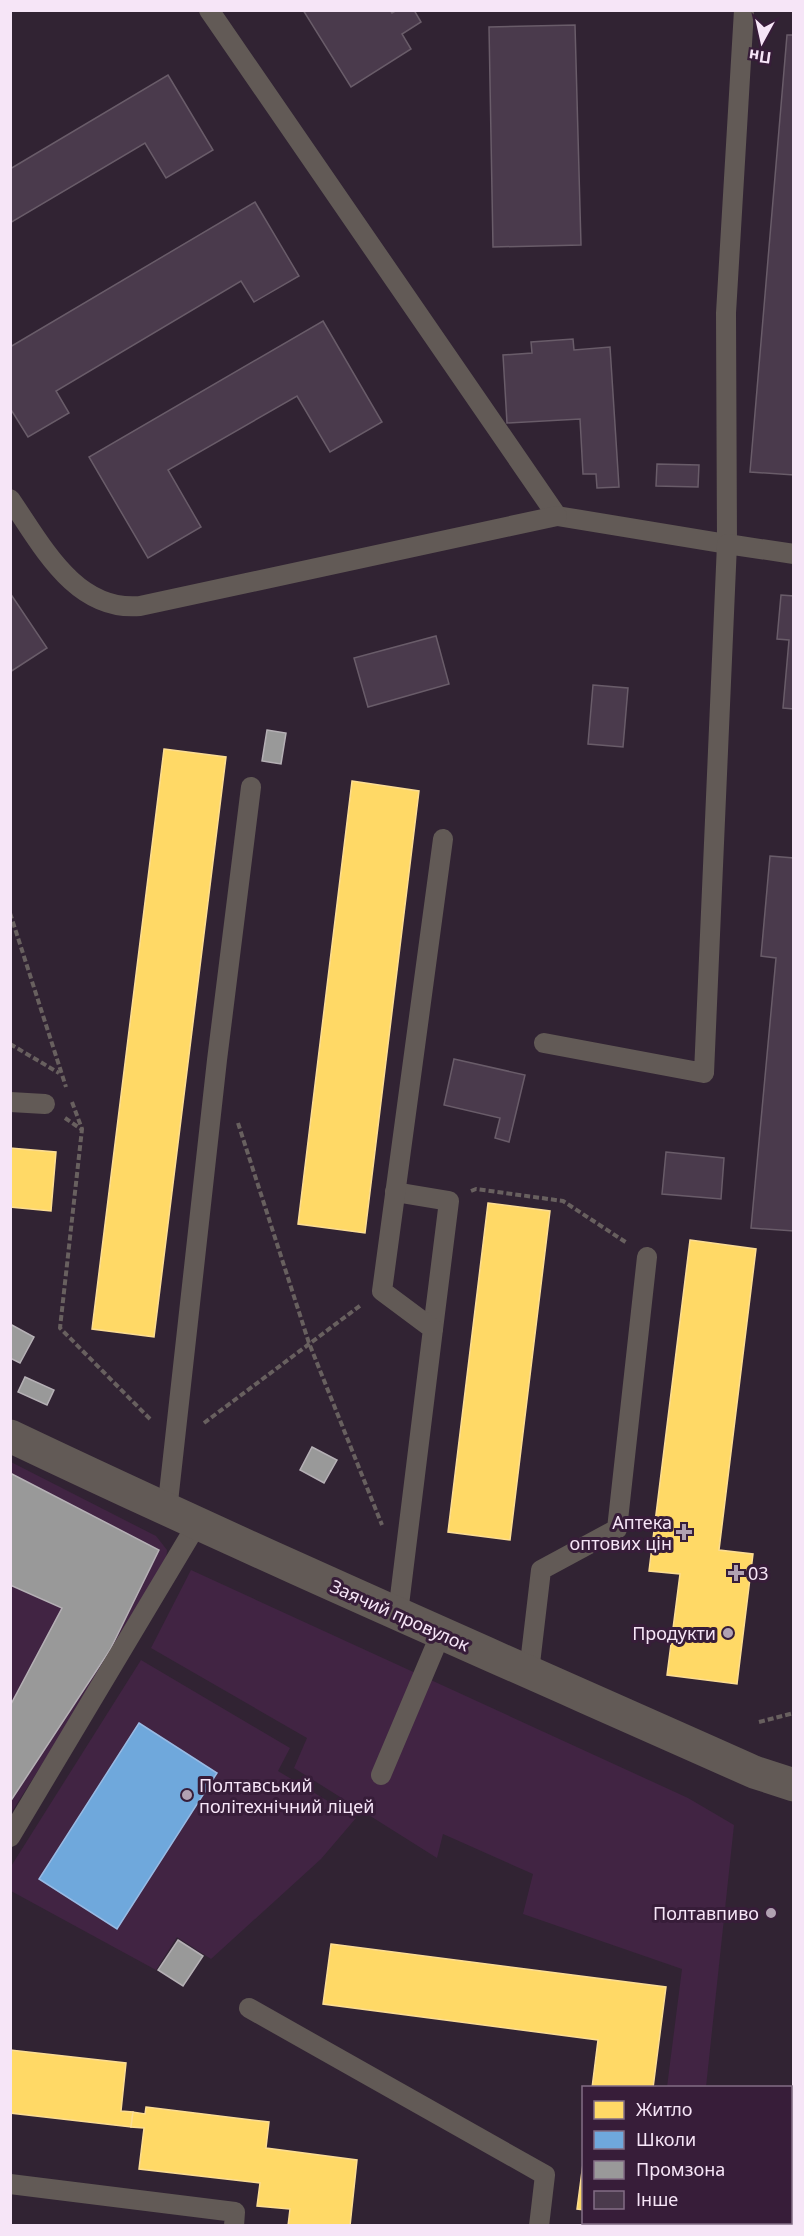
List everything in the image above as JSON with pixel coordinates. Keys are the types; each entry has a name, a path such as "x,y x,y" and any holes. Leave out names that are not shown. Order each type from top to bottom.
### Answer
{"street":[{"name":"Заячий провулок","path":"10,1436 167,1511 441,1633 754,1772 794,1785"}],"lane":[{"path":"209,10 557,516"},
{"path":"544,1043 704,1073 727,544 726,313 744,10"},
{"path":"10,499 53,561 70,580 97,599 125,608 557,516 794,554"},
{"path":"167,1511 217,1060 251,787"},
{"path":"433,1329 382,1291 443,840"},
{"path":"10,1102 45,1104"},
{"path":"395,1192 449,1200 398,1613"},
{"path":"530,1672 541,1570 617,1529 647,1257"},
{"path":"10,1838 197,1524"},
{"path":"381,1775 441,1633"},
{"path":"249,2008 544,2175 539,2226"},
{"path":"10,2184 235,2212 234,2226"}],"path":[{"path":"10,1044 60,1073"},
{"path":"236,1116 309,1343 402,1576"},
{"path":"449,1200 476,1188 563,1201 647,1257"},
{"path":"60,1328 175,1445 309,1343 382,1291"},
{"path":"759,1722 794,1713"}],"shaded area":[{"path":"11,1462 156,1536 167,1550 166,1561 111,1656 11,1813"},
{"path":"191,1570 688,1798 734,1825 706,2086 667,2086 682,1969 523,1914 533,1874 443,1834 437,1858 294,1768 307,1738 151,1648"},
{"name":"Полтавський політехнічний ліцей","path":"141,1660 290,1748 278,1771 356,1818 321,1859 211,1959 177,1937 156,1970 11,1891 10,1868"}],"building: Житло":[{"path":"164,749 226,757 154,1337 92,1329"},
{"path":"352,781 419,791 365,1233 298,1224"},
{"path":"10,1148 56,1152 51,1211 10,1207"},
{"path":"488,1203 550,1211 510,1540 448,1532"},
{"path":"690,1240 756,1249 719,1550 753,1554 737,1684 667,1675 680,1574 649,1571"},
{"path":"331,1944 666,1987 653,2086 592,2086 598,2040 323,2004"},
{"path":"10,2050 126,2063 121,2111 133,2112 131,2127 10,2113"},
{"path":"146,2107 269,2122 266,2148 357,2160 350,2226 288,2226 290,2209 257,2206 260,2183 139,2169 144,2128 131,2127 133,2112 145,2114"},
{"path":"582,2171 582,2210 577,2209"}],"building: Школи":[{"path":"139,1723 217,1773 117,1929 39,1879"}],"building: Промзона":[{"path":"267,730 286,733 281,764 262,761"},
{"path":"10,1324 34,1337 20,1363 10,1358"},
{"path":"25,1377 54,1390 47,1405 18,1392"},
{"path":"312,1447 337,1460 324,1483 300,1470"},
{"path":"10,1473 159,1550 110,1650 10,1802 10,1706 62,1608 10,1585"},
{"path":"178,1940 203,1956 183,1986 158,1970"}],"building: Інше":[{"path":"303,10 390,10 392,13 397,10 414,10 421,22 402,34 411,49 351,87"},
{"path":"575,25 581,245 493,247 489,27"},
{"path":"787,35 794,35 794,475 750,472"},
{"path":"168,75 213,150 166,178 145,143 10,223 10,169"},
{"path":"255,202 299,276 254,302 241,281 56,391 69,413 28,437 10,408 10,347"},
{"path":"323,321 382,422 330,452 297,396 168,470 201,527 148,558 89,457"},
{"path":"573,339 574,350 610,347 619,487 597,488 596,474 583,474 580,419 507,423 503,355 532,353 531,342"},
{"path":"657,464 699,465 698,487 656,486"},
{"path":"10,593 47,648 10,672"},
{"path":"781,595 794,596 794,709 783,708 789,640 777,639"},
{"path":"436,636 449,684 368,707 354,658"},
{"path":"593,685 628,688 623,747 588,744"},
{"path":"770,856 794,858 794,1231 751,1228 776,958 761,956"},
{"path":"454,1059 525,1075 509,1142 495,1138 500,1118 444,1105"},
{"path":"666,1152 724,1158 721,1199 662,1194"}],"place":[{"name":"Аптека оптових цін","path":"684,1532"},
{"name":"03","path":"736,1573"},
{"name":"Продукти","path":"728,1633"},
{"name":"Полтавський політехнічний ліцей","path":"187,1795"},
{"name":"Полтавпиво","path":"771,1913"}]}
